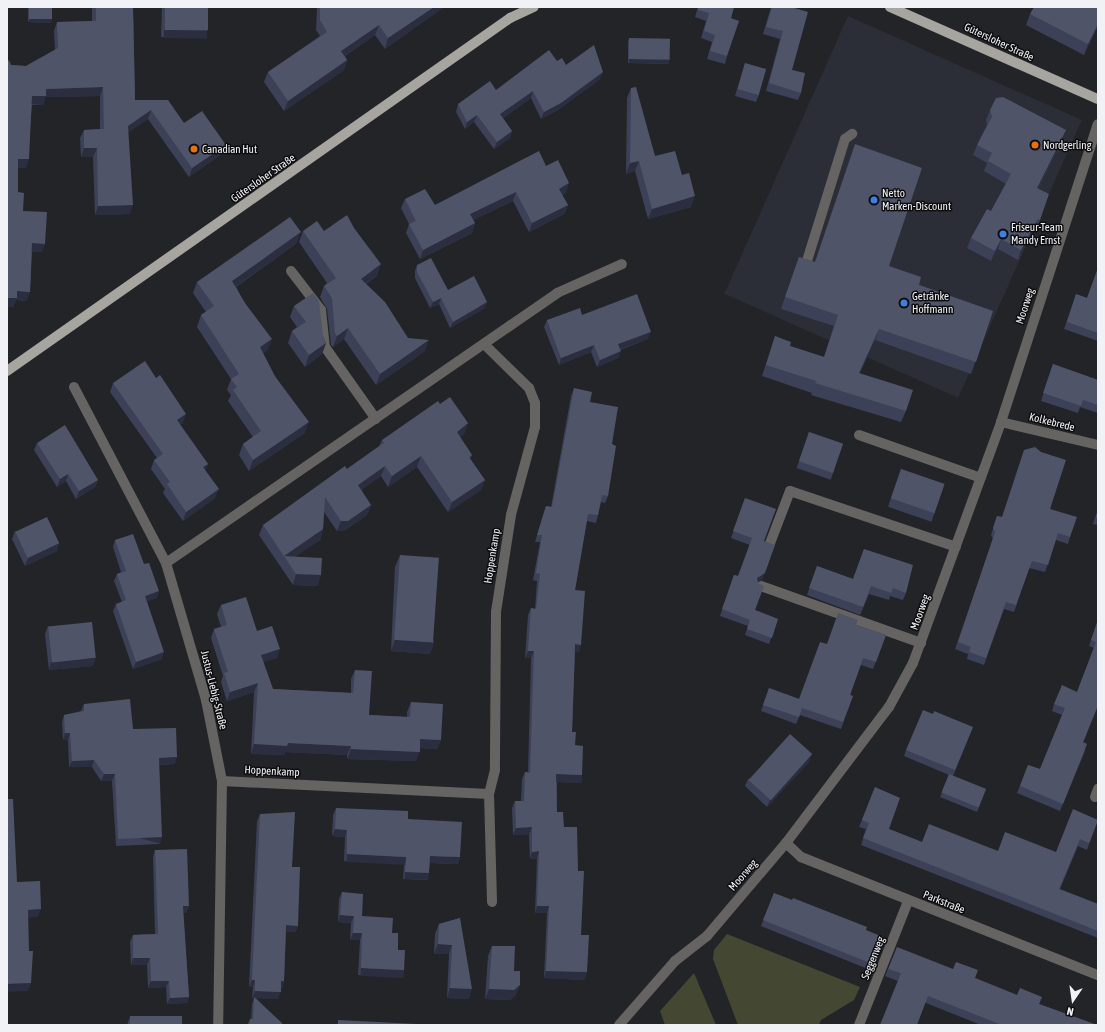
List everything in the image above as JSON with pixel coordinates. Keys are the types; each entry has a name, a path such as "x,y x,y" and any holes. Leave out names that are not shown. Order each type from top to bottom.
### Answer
{"main road":[{"name":"Gütersloher Straße","path":"7,371 510,18 534,7"},
{"name":"Gütersloher Straße","path":"890,7 1098,100"}],"street":[{"name":"Moorweg","path":"619,1025 675,961 707,936 786,844 889,707 921,643 981,478 1001,422 1098,124"},
{"path":"806,264 845,139 852,134"},
{"path":"166,563 484,345 557,293 622,264"},
{"path":"291,271 322,310 325,347 376,419"},
{"name":"Hoppenkamp","path":"484,345 529,388 535,403 535,427 511,515 496,612 495,770 489,794 492,902"},
{"name":"Justus-Liebig-Straße","path":"74,387 166,563 206,700 222,781 218,1025"},
{"name":"Kolkebrede","path":"1001,422 1098,445"},
{"path":"859,434 981,478"},
{"path":"769,546 790,491 956,547"},
{"path":"761,586 921,643"},
{"name":"Hoppenkamp","path":"222,781 489,794"},
{"name":"Parkstraße","path":"786,844 801,857 908,901 1098,975"},
{"name":"Seggenweg","path":"859,1025 908,901"}],"shaded area":[{"path":"848,16 1082,120 958,398 724,294"}],"green space":[{"path":"727,934 860,987 854,1000 821,1020 819,1025 738,1025 713,959 714,950"},
{"path":"694,973 716,1025 665,1025 660,1011"}],"building":[{"path":"29,7 52,7 52,19 29,19"},
{"path":"96,7 133,7 135,100 168,100 184,123 202,111 226,145 192,168 151,110 128,126 133,205 98,206 97,148 84,148 84,130 104,129 103,87 46,89 46,96 32,96 29,159 18,159 18,192 24,193 23,211 47,212 45,244 32,243 30,292 17,291 17,298 7,298 7,61 9,60 11,65 26,66 58,48 57,22 96,21"},
{"path":"165,7 208,7 208,30 165,30"},
{"path":"320,7 434,7 388,38 379,25 341,51 347,60 288,101 268,72 327,32 320,20"},
{"path":"698,7 734,7 731,18 739,21 727,56 710,51 715,35 704,31 709,13 698,10"},
{"path":"772,7 791,7 808,12 792,70 805,73 801,93 769,83 783,31 766,27"},
{"path":"1034,7 1098,7 1098,24 1088,44 1030,14"},
{"path":"629,38 670,39 670,60 629,59"},
{"path":"594,45 603,72 561,103 544,112 533,91 500,114 512,131 497,142 477,115 467,122 458,104 490,81 496,90 549,50 557,61 562,58 566,65"},
{"path":"745,63 766,69 759,95 738,89"},
{"path":"636,87 655,156 675,151 682,175 689,173 695,196 652,209 639,161 630,163 631,88"},
{"path":"1003,97 1066,130 1037,188 1049,194 1040,220 1038,219 1021,250 1001,239 995,251 971,238 987,209 991,211 1011,174 988,161 992,153 977,145 992,117 990,110 996,98"},
{"path":"855,144 922,168 889,266 921,277 919,285 993,311 976,362 879,329 859,373 913,390 906,411 815,383 816,381 766,365 775,336 791,342 790,346 824,357 838,315 785,297 799,257 815,262"},
{"path":"539,151 546,166 558,160 569,183 559,189 568,205 532,223 516,192 470,214 475,223 423,250 409,224 416,221 405,199 425,189 435,205"},
{"path":"347,215 354,228 381,264 361,279 385,302 408,338 429,340 380,374 348,328 337,336 335,333 332,298 324,286 336,278 303,231 317,221 324,231"},
{"path":"290,217 301,232 232,281 245,303 272,339 260,347 274,375 309,422 253,460 243,444 261,431 233,390 237,387 231,379 239,374 201,315 214,306 197,282"},
{"path":"431,258 448,290 474,276 487,302 453,322 441,298 433,302 417,272 417,265"},
{"path":"1098,268 1098,333 1067,322 1076,294 1087,298"},
{"path":"313,293 319,301 323,336 326,343 309,355 292,331 306,322 294,306"},
{"path":"637,294 651,332 618,344 621,351 600,360 594,345 561,358 547,320 580,308 582,315"},
{"path":"145,361 156,378 160,375 186,414 177,420 208,464 203,467 219,489 186,512 167,484 170,482 154,460 163,454 113,383"},
{"path":"1053,364 1098,380 1098,405 1083,400 1081,406 1043,393"},
{"path":"574,388 592,392 590,402 618,407 612,444 616,446 608,496 602,495 598,515 588,514 575,590 585,591 581,645 575,644 572,732 576,732 575,745 583,746 582,775 556,774 557,812 563,812 564,827 577,827 578,871 584,871 581,935 589,935 587,972 546,971 549,906 537,906 539,851 532,852 532,827 516,828 515,801 524,801 525,772 530,773 534,651 528,651 531,608 536,609 540,574 536,573 542,535 537,535 546,506 552,507"},
{"path":"450,397 468,423 457,432 472,455 469,457 485,480 452,502 421,456 392,476 385,466 358,485 371,505 348,521 341,521 325,497 323,529 284,556 322,558 321,575 296,574 263,525 345,466 347,469 384,443 382,440 438,401 440,404"},
{"path":"65,425 98,480 79,491 68,474 60,479 37,443"},
{"path":"809,432 843,444 833,473 799,461"},
{"path":"1035,447 1041,452 1066,460 1050,509 1077,517 1070,537 1058,533 1048,565 1032,561 1016,605 1006,602 986,658 969,652 971,647 958,642 995,532 993,528 997,516 1002,517 1024,450"},
{"path":"901,469 944,484 934,513 891,498"},
{"path":"745,498 776,509 764,541 775,545 765,573 757,578 758,583 764,586 755,610 778,619 772,638 747,629 750,620 722,609 734,575 738,576 752,538 733,531"},
{"path":"47,517 59,543 28,558 15,532"},
{"path":"133,534 144,564 149,563 159,591 145,596 164,652 136,662 116,604 126,600 117,574 126,571 115,540"},
{"path":"864,549 913,565 906,593 893,588 891,593 871,586 863,607 809,588 817,566 853,579"},
{"path":"400,555 439,558 433,643 394,640"},
{"path":"246,597 257,631 272,626 280,649 261,655 273,689 353,693 355,670 372,671 369,715 410,717 411,702 443,704 441,740 420,739 420,752 351,749 351,746 288,743 287,746 254,744 258,683 230,692 224,673 228,672 214,629 227,625 221,605"},
{"path":"838,613 858,620 856,625 886,635 876,662 863,658 850,695 853,696 843,722 802,708 799,717 763,705 769,688 799,699 820,642 827,644"},
{"path":"1098,620 1098,705 1083,742 1087,744 1063,804 1020,786 1028,765 1040,769 1065,708 1054,704 1062,685 1077,692 1096,642 1091,640"},
{"path":"92,622 96,658 52,662 48,627"},
{"path":"130,699 133,729 176,728 177,757 159,758 162,837 118,839 115,774 104,774 94,760 72,761 70,733 65,733 64,715 84,711 84,704"},
{"path":"923,710 933,714 934,711 973,727 955,770 906,750"},
{"path":"790,734 812,754 771,800 749,780"},
{"path":"949,774 986,789 979,808 942,793"},
{"path":"875,787 900,798 889,829 922,842 929,824 998,851 1005,832 1056,852 1073,809 1098,820 1089,843 1080,839 1059,889 1098,904 1098,931 863,838 869,823 862,820"},
{"path":"7,799 13,799 17,882 40,881 41,909 28,910 29,951 33,951 31,983 7,984"},
{"path":"336,808 408,811 408,819 462,822 460,857 430,856 429,873 405,872 406,857 347,854 347,830 335,829"},
{"path":"295,812 292,867 300,867 298,926 286,925 284,981 281,981 281,992 255,991 255,980 252,980 260,814"},
{"path":"187,849 189,906 183,906 189,997 170,998 169,981 151,981 150,958 133,958 133,935 158,934 155,850"},
{"path":"342,892 363,894 362,916 393,918 392,933 398,933 398,950 405,950 404,970 361,968 362,933 353,933 354,916 340,915"},
{"path":"774,893 792,900 793,898 867,927 866,930 883,937 881,942 884,943 875,965 763,920"},
{"path":"460,918 472,989 450,988 452,945 438,944 439,924"},
{"path":"492,946 515,946 514,971 520,971 520,985 514,990 489,989"},
{"path":"897,947 953,969 956,962 978,970 975,978 1017,995 1020,988 1042,997 1039,1004 1097,1025 1002,1025 928,996 917,1025 880,1025 901,973 888,969"},
{"path":"254,997 282,1023 282,1025 249,1025 250,1019 253,1019"},
{"path":"130,1016 182,1016 182,1025 130,1025"},
{"path":"338,1020 436,1025 338,1025"}],"place":[{"name":"Nordgerling","path":"1035,145"},
{"name":"Canadian Hut","path":"194,149"},
{"name":"Netto Marken-Discount","path":"874,200"},
{"name":"Friseur-Team Mandy Ernst","path":"1003,234"},
{"name":"Getränke Hoffmann","path":"904,303"}]}
